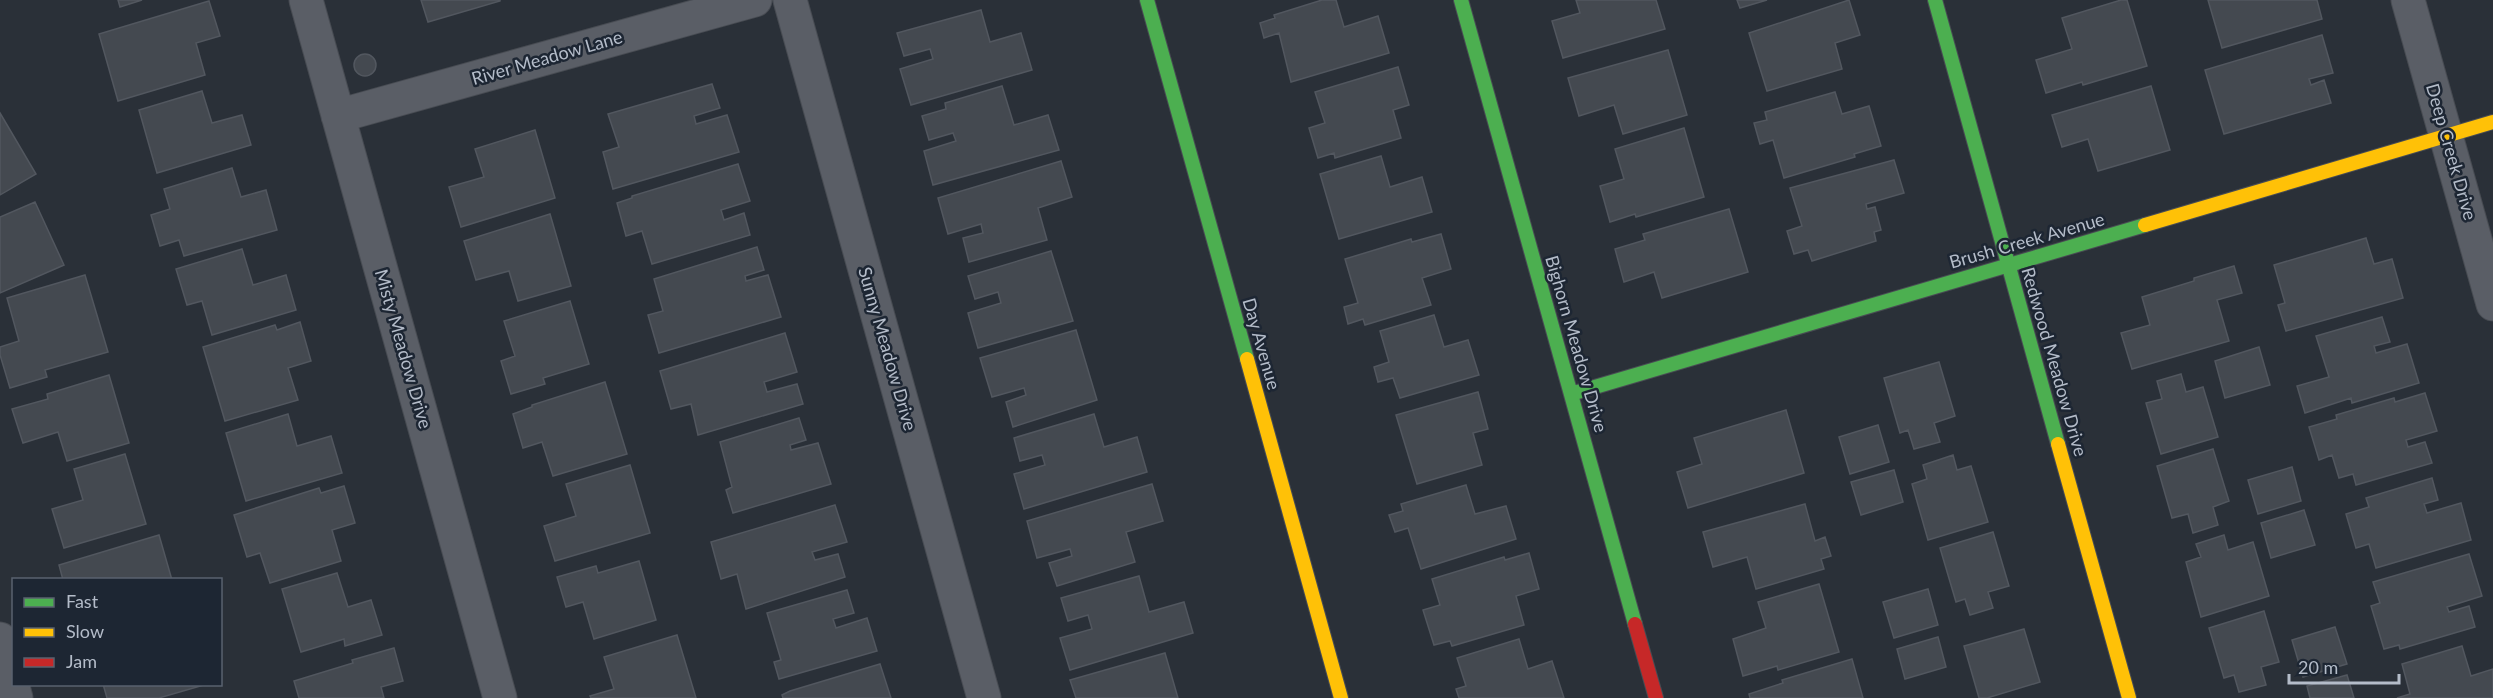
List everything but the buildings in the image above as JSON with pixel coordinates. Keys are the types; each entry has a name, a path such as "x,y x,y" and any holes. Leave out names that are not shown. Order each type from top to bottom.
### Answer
{"street":[{"name":"Misty Meadow Drive","path":"306,0 500,698"},
{"name":"River Meadow Lane","path":"338,116 755,0"},
{"name":"Sunny Meadow Drive","path":"790,0 984,698"},
{"name":"Day Avenue","path":"1147,0 1341,698"},
{"name":"Bighorn Meadow Drive","path":"1461,0 1656,698"},
{"name":"Redwood Meadow Drive","path":"1935,0 2129,698"},
{"name":"Deep Creek Drive","path":"2409,0 2493,304"},
{"name":"Brush Creek Avenue","path":"1571,394 2493,122"},
{"path":"0,639 12,683"}],"traffic: fast":[{"path":"1147,0 1247,359"},
{"path":"1461,0 1635,624"},
{"path":"1935,0 2058,444"},
{"path":"1571,394 2145,225"}],"traffic: slow":[{"path":"2145,225 2493,122"},
{"path":"1247,359 1341,698"},
{"path":"2058,444 2129,698"}],"traffic: jam":[{"path":"1635,624 1656,698"}]}
